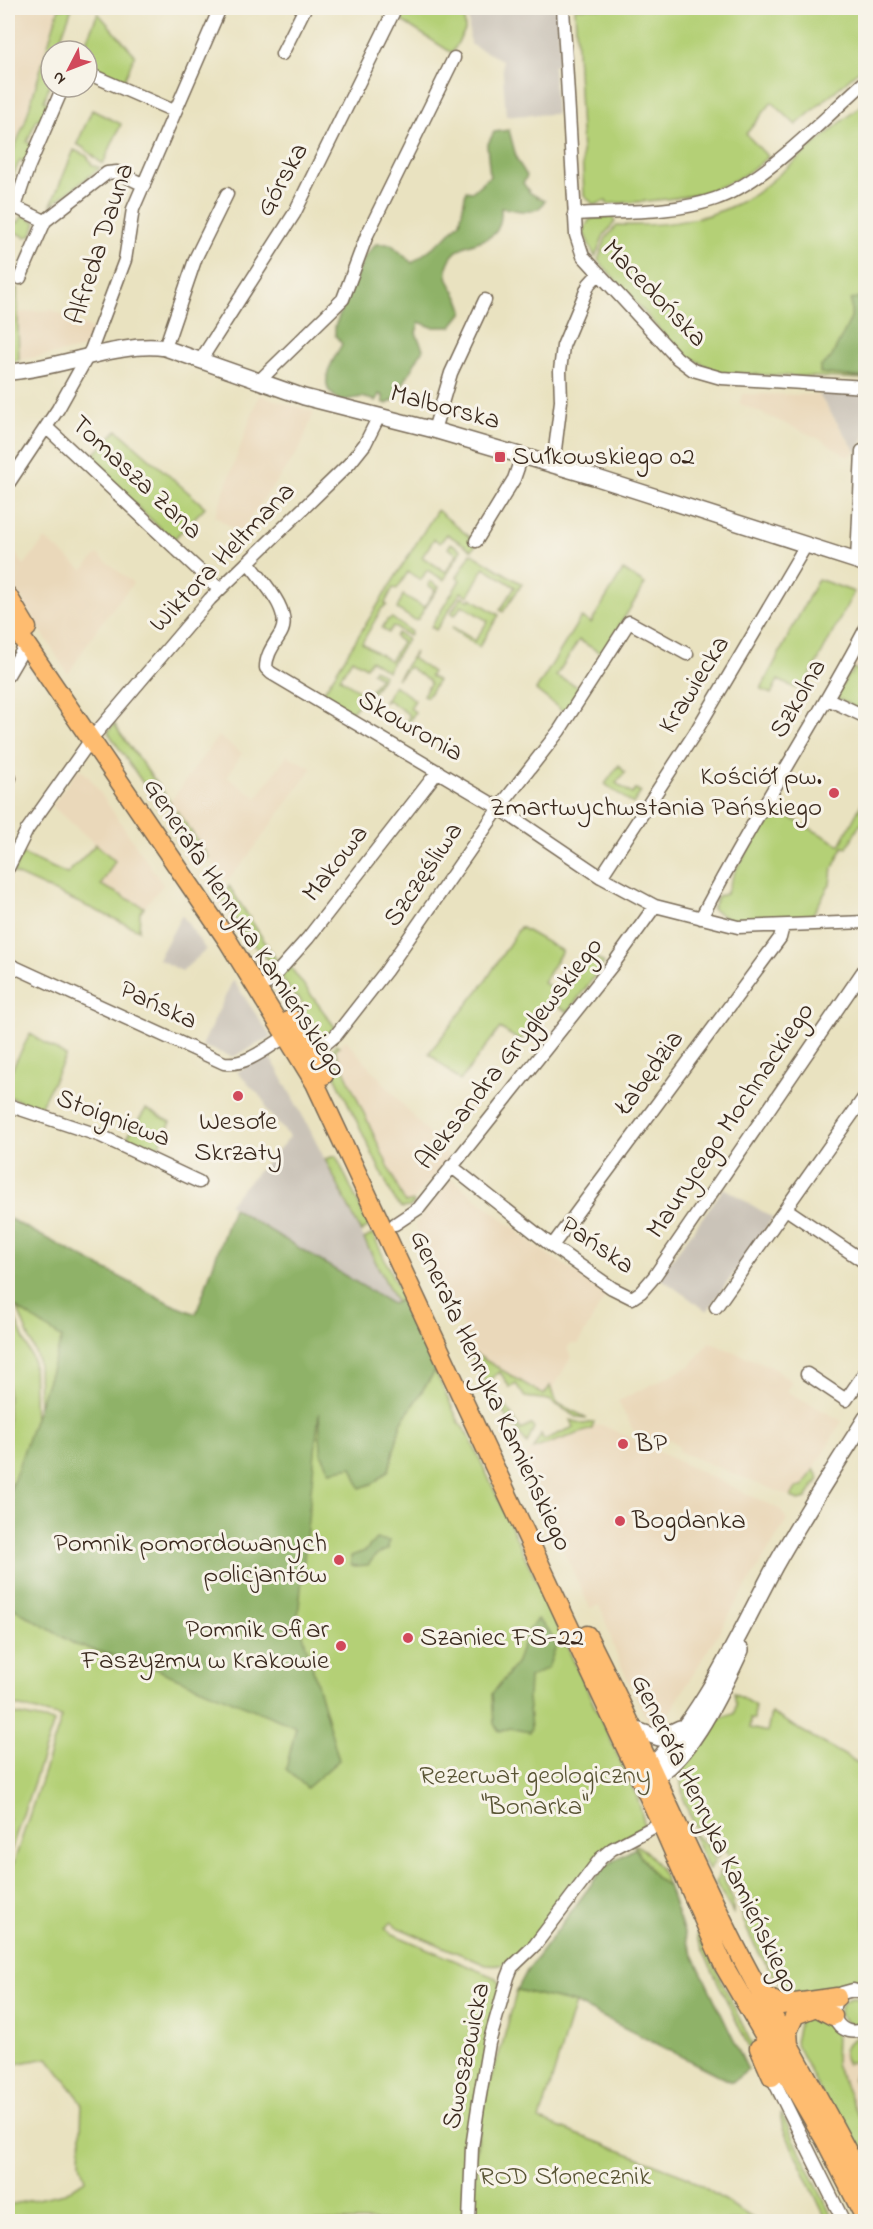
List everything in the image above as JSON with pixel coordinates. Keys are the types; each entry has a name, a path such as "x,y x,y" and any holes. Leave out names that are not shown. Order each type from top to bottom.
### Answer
{"main road":[{"name":"Generała Henryka Kamieńskiego","path":"8,596 94,737 288,1035 346,1146 649,1774 760,1993 823,2103 866,2188"},
{"name":"Generała Henryka Kamieńskiego","path":"8,618 25,646 94,737 268,983 313,1054 576,1616 634,1729 649,1774 661,1823 724,1966 825,2140 865,2219"},
{"path":"724,1966 772,2077"},
{"path":"760,1993 781,2005 837,1997"},
{"path":"789,2046 788,2031 795,2015 816,2007 833,2016"}],"street":[{"name":"Alfreda Dauna","path":"8,484 46,427 87,358 125,260 133,208 220,8"},
{"path":"282,54 305,8"},
{"name":"Macedońska","path":"563,8 574,214 578,247 677,358 693,370 711,376 733,379 866,387"},
{"name":"Górska","path":"200,361 294,214 393,13"},
{"path":"258,382 345,296 367,235 454,58"},
{"path":"99,78 174,111"},
{"path":"574,214 690,206 726,195 763,172 866,81"},
{"path":"45,221 15,207 28,168 58,99"},
{"path":"20,278 45,221 107,173 117,172 144,185"},
{"path":"165,348 196,256 227,194"},
{"path":"553,466 561,401 563,346 589,284 599,273"},
{"path":"434,430 451,373 485,300"},
{"name":"Malborska","path":"8,372 141,347 165,348 304,397 434,430 522,456 861,563"},
{"name":"Wiktora Heltmana","path":"8,868 27,830 94,737 219,589 249,563 354,459 365,444 379,416"},
{"name":"Tomasza Zana","path":"46,427 219,589"},
{"path":"861,563 862,451"},
{"path":"476,541 514,479 522,456"},
{"name":"Krawiecka","path":"601,878 695,733 806,545"},
{"name":"Skowronia","path":"249,563 284,618 282,631 266,660 266,668 271,673 499,808 601,878 655,906 738,927 866,922"},
{"name":"Szczęśliwa","path":"313,1054 336,1035 376,985 499,808 559,731 629,622 687,654"},
{"name":"Szkolna","path":"700,918 728,866 828,699 866,628"},
{"path":"8,675 25,646"},
{"path":"828,699 866,717"},
{"name":"Makowa","path":"268,983 308,938 438,771"},
{"name":"Aleksandra Gryglewskiego","path":"394,1224 419,1208 614,963 655,906"},
{"name":"Łabędzia","path":"552,1246 780,938 783,926"},
{"name":"Pańska","path":"8,964 224,1063 235,1064 244,1061 288,1035"},
{"name":"Maurycego Mochnackiego","path":"632,1298 641,1292 654,1277 866,967"},
{"path":"716,1307 865,1098"},
{"name":"Stoigniewa","path":"8,1105 101,1136 199,1182"},
{"name":"Pańska","path":"451,1166 552,1246 612,1288 632,1298"},
{"path":"786,1209 866,1263"},
{"path":"807,1374 846,1400 866,1371"},
{"path":"649,1774 713,1682 792,1538 866,1418"},
{"path":"649,1774 683,1750 709,1714 768,1596 792,1538"},
{"path":"634,1729 659,1738 684,1724"},
{"name":"Swoszowicka","path":"469,2222 472,2147 479,2101 489,2043 512,1968 535,1945 601,1858 661,1823"},
{"path":"866,1994 853,1990 837,1997 833,2016 841,2028 847,2031 854,2032 866,2028"},
{"path":"772,2077 844,2222"}],"shaded area":[{"path":"8,8 58,8 49,39 39,39 39,70 23,123 8,160"},
{"path":"468,8 558,8 561,65 553,66 556,114 506,116 502,60 470,44"},
{"path":"52,310 93,330 86,348 19,360 15,313"},
{"path":"831,391 865,395 865,435 857,453 819,395"},
{"path":"743,394 819,395 855,451 848,457 822,440 739,403"},
{"path":"259,395 314,412 300,449 239,533 215,516"},
{"path":"45,539 83,570 97,554 133,583 98,627 68,674 8,578 8,544 24,565"},
{"path":"865,642 865,713 848,675 852,674 852,667"},
{"path":"218,736 242,753 227,777 257,798 287,755 312,768 244,862 226,881 170,802"},
{"path":"79,768 90,778 163,885 144,907 101,885 115,861 52,806"},
{"path":"182,915 206,950 182,971 158,959"},
{"path":"233,980 271,1037 233,1057 202,1046"},
{"path":"346,1040 449,1157 413,1201 405,1203 335,1049"},
{"path":"269,1054 307,1124 396,1302 392,1304 228,1204 290,1137 267,1111 264,1100 237,1072"},
{"path":"452,1179 542,1250 607,1293 578,1344 570,1344 567,1349 571,1357 553,1388 556,1401 475,1354 415,1224"},
{"path":"724,1188 773,1218 707,1311 659,1277"},
{"path":"709,1342 772,1367 792,1382 786,1391 842,1421 804,1485 796,1488 791,1497 678,1451 679,1447 670,1439 662,1444 633,1430 618,1401 690,1366"},
{"path":"602,1425 781,1510 787,1520 664,1722 650,1726 618,1659 600,1605 590,1608 522,1462 535,1445 579,1427"},
{"path":"865,2044 865,2155 817,2060"}],"green space":[{"path":"59,8 72,8 60,39 50,39"},
{"path":"395,8 464,8 465,30 452,53 394,16"},
{"path":"575,8 865,8 865,65 796,125 772,102 746,134 768,157 731,182 692,195 651,201 607,204 606,201 594,205 584,195"},
{"path":"98,13 135,55 123,83 99,73 99,39 87,39"},
{"path":"39,75 39,99 45,99 44,101 52,104 44,121 37,119 27,142 33,145 26,162 20,160 10,183 17,187 8,197 8,164 25,122"},
{"path":"865,102 865,379 721,373 680,353 598,260 606,238 617,225 654,225 690,220 724,210 741,202 757,193"},
{"path":"92,110 121,124 103,164 77,144"},
{"path":"509,130 517,160 527,176 523,183 530,193 545,201 532,211 501,208 500,223 496,232 454,254 448,264 447,277 460,300 463,312 451,327 432,327 419,322 416,333 423,349 394,400 387,404 383,402 383,396 379,394 376,401 362,397 340,401 330,392 327,385 330,366 342,344 335,335 335,326 365,256 376,244 391,244 412,263 446,237 460,222 466,191 472,192 490,176 487,146 494,132"},
{"path":"74,150 87,156 92,165 100,168 51,205"},
{"path":"23,215 36,222 32,235 26,237 8,229 8,218 18,223"},
{"path":"611,216 615,222 604,235 595,257 583,231 590,219"},
{"path":"17,288 19,360 8,362 8,294"},
{"path":"865,295 865,378 820,373 820,367 831,358 851,318 851,300"},
{"path":"117,430 205,507 173,540 88,461"},
{"path":"437,510 477,543 472,550 447,534 440,543 434,539 422,557 446,572 457,554 448,548 451,543 461,550 444,580 427,570 421,580 408,572 397,589 393,588 385,603 387,605 382,608 362,643 390,661 402,642 395,637 397,633 407,639 387,671 371,660 366,667 352,659 340,678 367,696 380,677 372,672 374,669 384,675 369,698 361,704 358,702 359,705 350,712 321,696"},
{"path":"471,553 522,584 503,612 500,610 515,587 484,567 468,596 461,592 436,630 431,627 460,580 457,577"},
{"path":"623,570 645,584 602,654 579,640 556,676 581,688 565,713 536,690 581,617 591,623"},
{"path":"818,579 854,592 802,691 778,680 771,694 761,689"},
{"path":"430,581 439,587 418,619 414,620 397,609 403,595 424,607 435,590 428,585"},
{"path":"462,596 469,601 471,598 499,615 479,647 452,629 453,627 475,641 488,621 462,605 455,615 451,613"},
{"path":"392,618 411,632 409,636 393,626 388,633 382,628 387,620"},
{"path":"415,652 412,658 432,672 430,676 438,681 427,697 423,695 430,684 429,681 409,667 397,679"},
{"path":"852,667 865,675 865,713 835,697 848,675 852,674"},
{"path":"394,685 415,700 410,708 415,712 405,729 402,728 409,717 408,714 388,700 384,702"},
{"path":"114,723 171,803 160,808 108,732"},
{"path":"619,765 625,773 616,783 632,794 636,789 641,792 633,804 605,784"},
{"path":"865,797 865,826 860,824 847,848 843,847 832,870 830,884 810,919 731,921 712,909 718,896 726,894 736,869 778,803 780,812 840,845"},
{"path":"177,811 209,857 199,862 170,822"},
{"path":"96,844 115,861 101,885 144,907 140,912 139,930 13,873 22,854 67,874"},
{"path":"229,886 279,964 276,968 250,941 220,897"},
{"path":"520,927 562,951 543,982 558,992 585,951 604,963 568,1012 548,1000 520,1041 500,1028 460,1081 429,1053 485,982"},
{"path":"295,960 291,968 335,1027 322,1041 304,1012 299,998 294,997 281,976"},
{"path":"30,1034 66,1056 39,1109 8,1096 8,1077"},
{"path":"336,1044 339,1046 335,1050 405,1203 413,1201 414,1203 410,1207 402,1208 395,1201 326,1057"},
{"path":"146,1109 171,1122 154,1155 131,1144 126,1139"},
{"path":"336,1156 369,1226 361,1232 325,1159"},
{"path":"233,1208 392,1304 403,1299 435,1371 401,1423 389,1470 374,1483 360,1488 352,1467 330,1471 321,1453 319,1413 298,1617 339,1760 307,1788 286,1769 296,1727 143,1664 76,1645 8,1605 8,1497 62,1338 8,1302 8,1218 171,1304 196,1314"},
{"path":"373,1234 403,1299 396,1302 364,1239"},
{"path":"8,1307 11,1309 33,1361 35,1425 17,1474 8,1490"},
{"name":"Rezerwat geologiczny \"Bonarka\"","path":"17,1307 62,1337 320,1407 321,1453 331,1471 353,1466 389,1470 401,1423 435,1371 459,1422 469,1436 638,1799 645,1826 605,1849 526,1950 508,1963 486,1965 397,1927 392,1922 385,1928 393,1934 496,1978 500,1985 465,2221 8,2221 8,2205 65,2193 85,2180 80,2163 82,2102 48,2058 8,2065 8,1880 62,1717 8,1704 8,1501 39,1413 38,1360"},
{"path":"475,1354 544,1395 550,1386 559,1404 587,1418 577,1417 549,1400 525,1397 516,1384 510,1388 500,1372 489,1380 521,1430 531,1425 534,1428 527,1444 498,1405 472,1357"},
{"path":"571,1420 584,1424 594,1422 592,1429 533,1449 541,1434 544,1440 574,1427"},
{"path":"814,1469 819,1479 806,1498 799,1500 791,1497 796,1488 804,1485"},
{"path":"376,1539 389,1541 388,1549 376,1555 368,1565 354,1566 351,1564 351,1556 365,1551"},
{"path":"537,1619 550,1632 556,1646 548,1668 529,1678 531,1728 529,1732 510,1728 500,1732 494,1724 492,1694 516,1664 527,1633"},
{"path":"734,1693 755,1705 754,1720 750,1719 750,1728 767,1732 771,1713 865,1767 865,1976 830,1993 787,1995 750,1936 741,1909 736,1869 729,1883 722,1868 732,1862 725,1847 717,1858 702,1833 697,1830 684,1802 680,1776 687,1761 718,1719 734,1714 736,1705"},
{"path":"8,1713 54,1722 8,1859"},
{"path":"692,1832 709,1848 715,1861 709,1870"},
{"path":"633,1844 655,1861 668,1886 655,1877"},
{"path":"635,1848 655,1877 668,1886 687,1942 748,2070 732,2082 575,2003 517,1990 527,1971 599,1874 608,1864"},
{"path":"720,1871 733,1900 733,1913 716,1883"},
{"path":"698,1930 767,2077 773,2099 697,1938"},
{"name":"ROD Słonecznik","path":"517,1990 575,2003 540,2120 686,2176 757,2221 472,2222 476,2154 484,2100"},
{"path":"853,1998 862,2002 866,2011 862,2020 853,2024 844,2020 840,2011 844,2002"},
{"path":"801,2015 828,2018 836,2035 835,2064 865,2129 865,2177 795,2042"},
{"path":"865,2034 865,2059 847,2064 844,2053 847,2044"},
{"path":"865,2069 865,2099 853,2080 855,2073"},
{"path":"780,2114 834,2221 827,2221 783,2128"}],"place":[{"name":"Sułkowskiego 02","path":"500,457"},
{"name":"Kościół pw. Zmartwychwstania Pańskiego","path":"834,793"},
{"name":"Wesołe Skrzaty","path":"238,1096"},
{"name":"BP","path":"623,1444"},
{"name":"Bogdanka","path":"620,1521"},
{"name":"Pomnik pomordowanych policjantów","path":"339,1560"},
{"name":"Szaniec FS-22","path":"408,1638"},
{"name":"Pomnik Ofiar Faszyzmu w Krakowie","path":"341,1646"}]}
